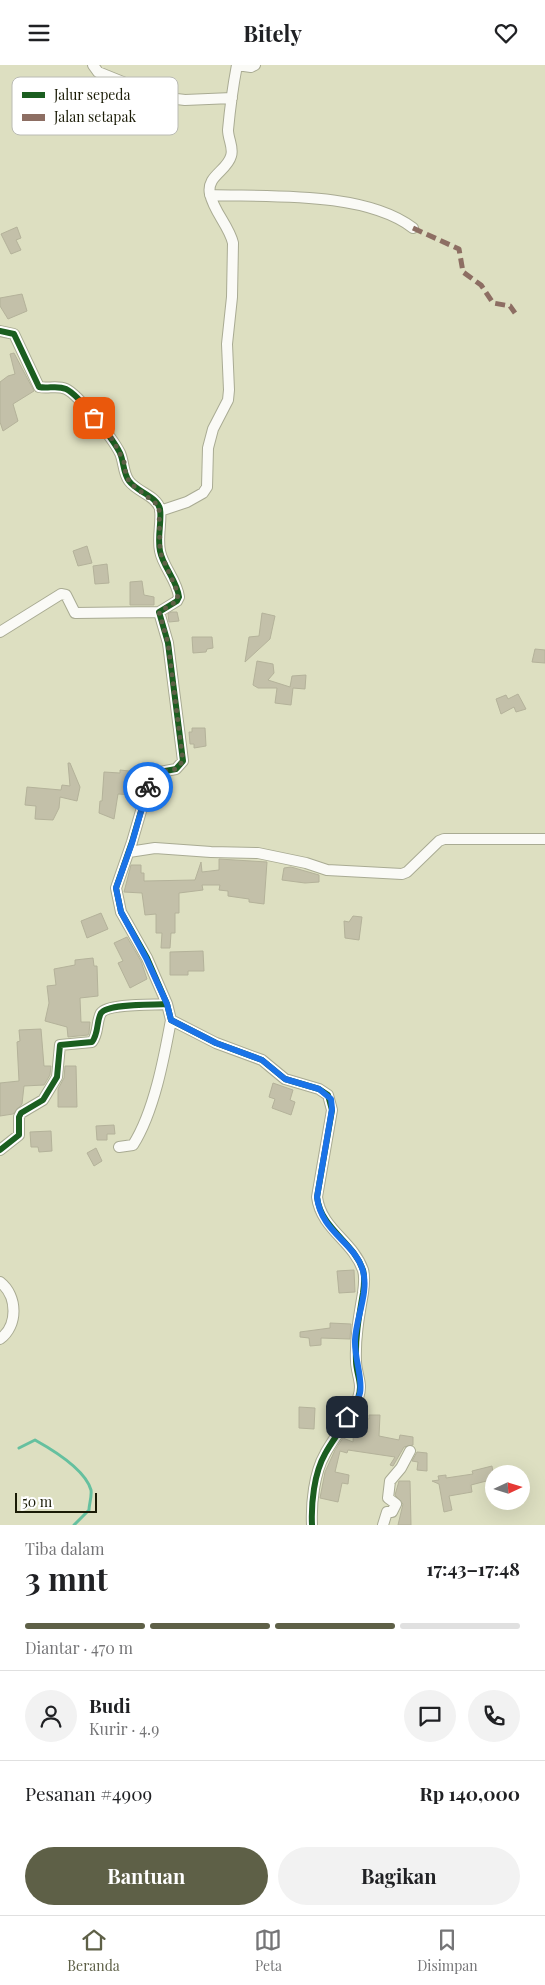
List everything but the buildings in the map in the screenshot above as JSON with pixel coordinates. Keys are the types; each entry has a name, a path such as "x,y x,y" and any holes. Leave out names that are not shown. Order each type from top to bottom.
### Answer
{"street":[{"path":"92,65 98,73 108,77"},
{"path":"160,511 187,502 203,493 207,487 208,447 213,429 228,400 227,345 232,297 233,243 210,195 212,179 229,163 232,154 228,133 237,65 251,67 255,65"},
{"path":"178,99 232,98"},
{"path":"210,195 301,197 339,201 375,210 405,222 413,228"},
{"path":"0,331 14,334 39,387 67,389 83,405 113,440 124,462 126,475 130,483 154,500 160,511 158,528 160,552 179,597 177,601 159,612 75,613 66,595 61,594 0,632"},
{"path":"119,1147 133,1145 137,1138 156,1083 171,1020 167,1004 146,958 121,912 116,888 129,852 148,787 160,772 176,769 183,761 168,643 159,612"},
{"path":"129,852 155,848 211,853 258,853 306,863 327,870 402,873 409,870 439,841 444,839 545,839"},
{"path":"0,1150 19,1135 19,1117 21,1113 43,1100 57,1077 60,1045 92,1042 96,1037 101,1013 104,1010 119,1006 167,1004"},
{"path":"171,1020 216,1043 262,1060 285,1079 319,1089 331,1099 332,1109 317,1197 318,1209 323,1219 346,1245 363,1270 364,1282 355,1339 356,1364 360,1387 355,1405 324,1456 317,1479 312,1525"},
{"path":"0,1282 8,1288 12,1303 13,1321 7,1333 0,1339"},
{"path":"382,1525 386,1512 392,1511 396,1504 388,1498 390,1481 401,1468 410,1451"}],"waterway":[{"path":"19,1448 35,1440 68,1461 88,1482 91,1490 89,1510 74,1525"}],"marked path":[{"path":"413,228 459,249 463,272 481,285 493,303 510,306 515,313"}],"cycle path":[{"path":"0,331 14,334 39,387 66,389 87,408 116,446 129,481 151,497 160,509 160,551 176,585 179,597 177,601 159,612 168,643 183,761 176,769 160,772 148,787 116,888 121,912 147,958 167,1004"},
{"path":"0,1150 19,1135 19,1117 21,1113 43,1100 57,1077 60,1045 92,1042 96,1035 101,1013 113,1008 132,1005 167,1004 171,1020 216,1043 262,1060 285,1079 319,1089 328,1095 332,1110 317,1197 324,1218 358,1260 363,1270 364,1281 356,1344 359,1395 356,1404 329,1447 318,1470 314,1489 312,1525"}],"way so far":[{"path":"94,418 113,440 124,462 126,475 130,483 154,500 159,506 158,539 160,552 179,597 177,601 159,612 159,617 168,643 183,761 181,766 176,769 160,772 148,787"}],"route":[{"path":"148,787 126,863 116,888 121,912 130,925 164,996 171,1020 216,1043 262,1060 285,1079 319,1089 331,1099 332,1109 317,1197 318,1209 323,1219 346,1245 363,1270 364,1282 355,1339 356,1364 360,1387 359,1395 347,1417"}]}
